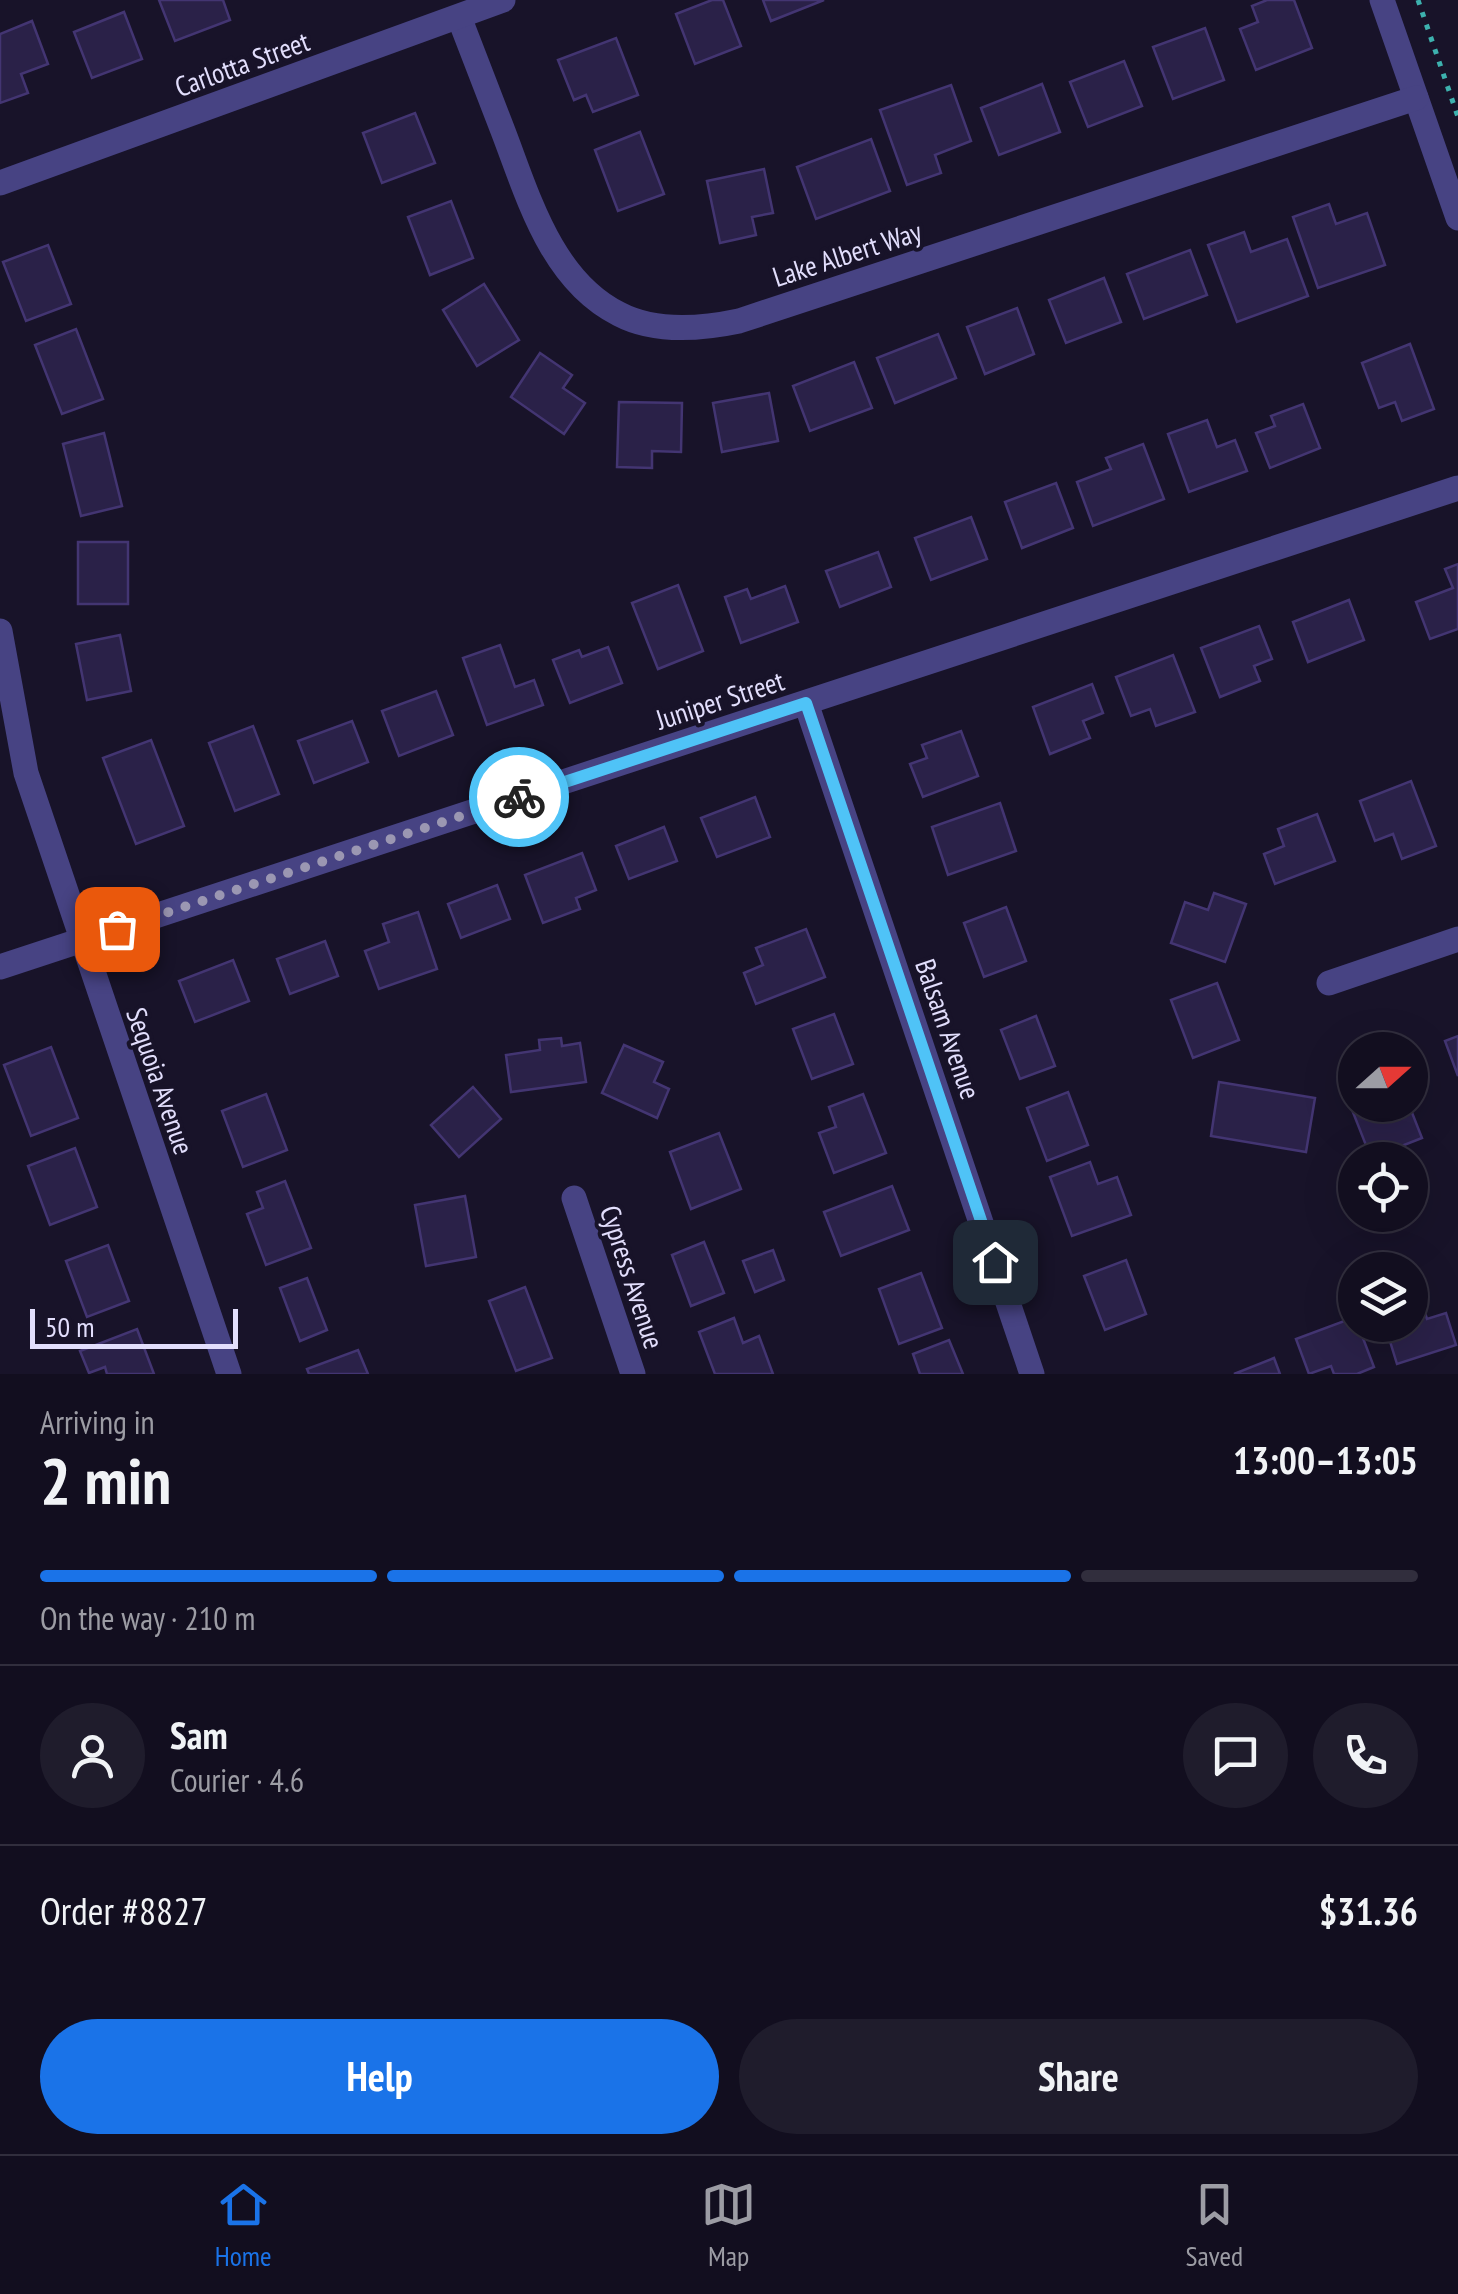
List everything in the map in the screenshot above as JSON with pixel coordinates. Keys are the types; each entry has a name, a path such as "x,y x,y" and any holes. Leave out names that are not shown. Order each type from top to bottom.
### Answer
{"street":[{"name":"Carlotta Street","path":"0,183 504,0"},
{"path":"1382,0 1458,218"},
{"name":"Lake Albert Way","path":"460,17 540,226 587,290 620,315 659,325 702,328 739,321 1416,98"},
{"name":"Juniper Street","path":"0,967 1458,488"},
{"name":"Sequoia Avenue","path":"0,631 26,773 228,1374"},
{"name":"Balsam Avenue","path":"806,703 1032,1374"},
{"path":"1329,983 1458,939"},
{"name":"Cypress Avenue","path":"574,1198 632,1374"}],"path":[{"path":"1418,0 1458,118"}],"building":[{"path":"159,0 223,0 230,20 175,41"},
{"path":"712,0 723,0 741,46 695,64 676,14"},
{"path":"763,0 824,0 771,21"},
{"path":"1267,0 1294,0 1312,48 1256,70 1240,29 1258,22 1252,6"},
{"path":"124,12 142,59 92,78 74,32"},
{"path":"32,21 48,64 21,74 28,93 0,103 0,34"},
{"path":"1205,28 1224,80 1173,99 1153,47"},
{"path":"616,38 638,95 593,112 586,95 574,100 558,60"},
{"path":"1124,61 1142,106 1088,127 1070,82"},
{"path":"1042,84 1060,132 999,155 981,108"},
{"path":"951,85 971,141 935,155 941,173 907,185 880,110"},
{"path":"415,113 435,163 382,183 363,133"},
{"path":"640,132 664,194 618,211 595,150"},
{"path":"871,139 890,191 816,219 797,167"},
{"path":"764,169 773,213 752,217 756,235 720,243 707,181"},
{"path":"451,201 473,258 430,275 408,217"},
{"path":"1329,204 1336,224 1367,213 1385,265 1318,288 1293,217"},
{"path":"1244,232 1251,252 1287,239 1308,296 1237,322 1208,245"},
{"path":"48,245 71,304 26,321 3,262"},
{"path":"1190,250 1207,295 1144,319 1127,274"},
{"path":"1104,278 1121,322 1066,343 1049,300"},
{"path":"484,284 519,340 477,366 443,310"},
{"path":"1017,308 1034,354 985,374 967,327"},
{"path":"76,329 103,399 62,414 35,345"},
{"path":"938,334 956,378 895,403 877,358"},
{"path":"1410,344 1434,409 1402,421 1395,402 1379,408 1362,363"},
{"path":"540,353 572,375 563,388 585,403 564,434 511,397"},
{"path":"854,362 872,408 810,431 793,386"},
{"path":"769,393 778,441 722,452 713,403"},
{"path":"619,402 682,403 681,452 652,451 652,468 617,467"},
{"path":"1303,404 1320,448 1270,468 1256,433 1275,426 1271,416"},
{"path":"1207,420 1217,447 1235,440 1247,471 1189,492 1168,434"},
{"path":"104,433 122,506 81,516 63,444"},
{"path":"1143,444 1164,499 1093,526 1077,482 1111,469 1106,458"},
{"path":"1056,483 1073,528 1022,548 1005,502"},
{"path":"971,517 987,559 931,580 915,538"},
{"path":"78,542 128,542 128,604 78,604"},
{"path":"878,552 891,587 840,607 826,571"},
{"path":"1458,564 1458,629 1430,639 1416,602 1453,588 1445,569"},
{"path":"678,585 703,651 658,669 632,603"},
{"path":"785,586 798,622 741,643 725,597 747,589 751,599"},
{"path":"1349,600 1364,640 1308,662 1293,622"},
{"path":"1259,626 1272,659 1254,666 1260,681 1220,697 1201,648"},
{"path":"120,635 131,691 87,700 76,644"},
{"path":"500,645 515,687 534,680 543,705 487,725 463,658"},
{"path":"608,647 622,683 570,703 553,660 579,650 582,657"},
{"path":"1173,655 1195,712 1156,726 1150,709 1131,716 1116,677"},
{"path":"1092,684 1103,713 1083,721 1090,738 1050,754 1033,707"},
{"path":"436,691 453,735 399,756 382,711"},
{"path":"352,721 368,762 314,783 298,741"},
{"path":"253,726 279,794 235,811 209,743"},
{"path":"961,731 978,776 923,797 910,764 927,758 922,745"},
{"path":"151,740 184,826 136,844 103,758"},
{"path":"1411,781 1436,846 1402,859 1393,834 1375,841 1360,801"},
{"path":"755,797 770,837 717,857 701,818"},
{"path":"1000,803 1016,851 948,875 932,827"},
{"path":"1317,814 1335,861 1275,884 1264,854 1284,846 1278,829"},
{"path":"664,827 677,861 629,879 616,846"},
{"path":"582,853 596,890 576,898 580,909 543,923 525,875"},
{"path":"497,885 510,919 461,938 448,904"},
{"path":"1214,893 1246,904 1225,962 1171,943 1185,902 1208,910"},
{"path":"1006,907 1026,961 984,977 964,923"},
{"path":"418,912 437,969 379,989 365,951 389,942 383,924"},
{"path":"806,929 825,977 756,1004 744,973 763,965 756,948"},
{"path":"325,941 338,976 290,994 277,959"},
{"path":"233,960 249,1001 195,1022 179,981"},
{"path":"1217,983 1239,1040 1193,1058 1171,1000"},
{"path":"834,1014 853,1064 812,1079 793,1029"},
{"path":"1036,1016 1055,1066 1020,1079 1001,1030"},
{"path":"1458,1036 1458,1076 1445,1041"},
{"path":"561,1038 562,1046 580,1043 586,1082 511,1092 506,1055 540,1050 539,1040"},
{"path":"624,1045 663,1062 654,1082 669,1089 657,1118 602,1093"},
{"path":"51,1047 78,1118 31,1136 4,1065"},
{"path":"1219,1082 1315,1098 1306,1152 1211,1136"},
{"path":"473,1087 501,1119 459,1157 431,1125"},
{"path":"1068,1092 1088,1145 1047,1161 1027,1108"},
{"path":"266,1094 287,1150 243,1167 222,1111"},
{"path":"863,1094 886,1153 834,1173 819,1133 836,1127 829,1107"},
{"path":"1357,1122 1416,1122 1422,1138 1412,1142 1365,1142"},
{"path":"719,1133 741,1189 691,1209 670,1152"},
{"path":"75,1148 97,1207 50,1225 28,1166"},
{"path":"1090,1162 1098,1184 1117,1177 1131,1215 1072,1236 1050,1177"},
{"path":"285,1181 311,1248 266,1265 247,1214 263,1208 257,1192"},
{"path":"892,1186 909,1230 841,1256 824,1212"},
{"path":"465,1196 476,1257 426,1266 415,1205"},
{"path":"704,1242 724,1293 691,1306 672,1255"},
{"path":"108,1245 129,1301 87,1317 66,1261"},
{"path":"773,1250 784,1280 755,1292 743,1261"},
{"path":"1126,1260 1146,1314 1105,1330 1084,1276"},
{"path":"921,1273 942,1328 899,1344 879,1289"},
{"path":"307,1278 327,1330 300,1341 280,1288"},
{"path":"525,1287 552,1358 516,1371 489,1301"},
{"path":"1446,1313 1456,1345 1397,1364 1390,1342 1428,1342 1428,1319"},
{"path":"734,1318 743,1343 759,1336 773,1374 715,1374 699,1332"},
{"path":"1338,1323 1338,1342 1364,1342 1374,1367 1357,1374 1334,1374 1331,1366 1309,1374 1296,1339"},
{"path":"137,1329 154,1374 107,1374 105,1367 89,1373 80,1351"},
{"path":"949,1340 963,1374 920,1374 913,1354"},
{"path":"358,1350 368,1374 309,1374 307,1369"},
{"path":"1274,1358 1280,1374 1234,1374"}],"way so far":[{"path":"117,929 519,797"}],"route":[{"path":"519,797 806,703 995,1262"}]}
